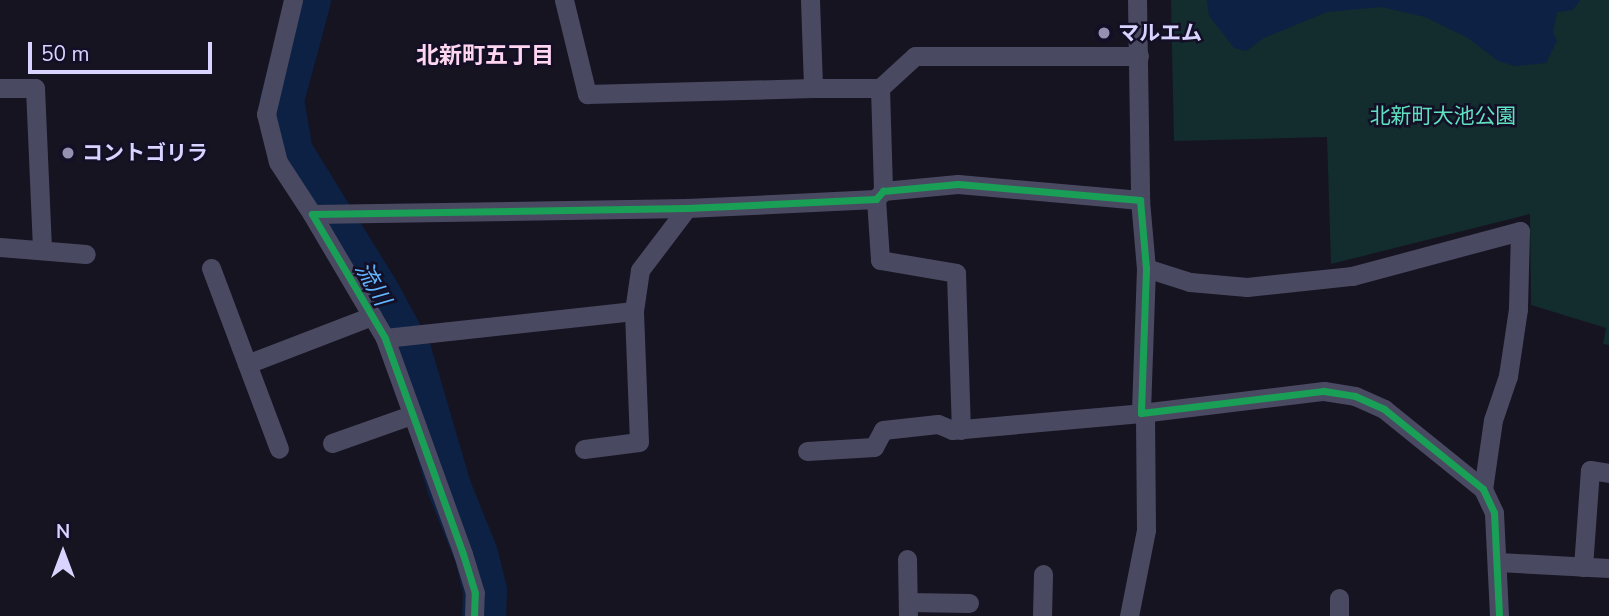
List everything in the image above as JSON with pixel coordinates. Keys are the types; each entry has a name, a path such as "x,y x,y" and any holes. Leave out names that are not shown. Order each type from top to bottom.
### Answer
{"street":[{"path":"293,0 266,114 278,162 316,213 372,316 397,336 411,415 463,554 475,593 474,616"},
{"path":"564,0 587,94 880,88 915,55 1139,56"},
{"path":"810,0 813,88"},
{"path":"1129,616 1146,530 1143,414 1146,268 1140,200 1137,0"},
{"path":"0,88 35,88 42,250"},
{"path":"880,88 880,260 956,273 961,430"},
{"path":"316,213 687,208 880,195 958,184 1140,200"},
{"path":"584,449 639,442 634,311 640,270 661,236 687,208"},
{"path":"1146,268 1190,282 1247,287 1352,276 1520,231 1518,309 1508,376 1493,419 1483,489"},
{"path":"0,247 86,254"},
{"path":"211,268 279,449"},
{"path":"397,336 634,311"},
{"path":"247,364 372,316"},
{"path":"807,451 874,447 883,430 938,424 961,430 1143,414 1324,391 1355,396 1384,409 1483,489 1494,513 1499,616"},
{"path":"332,443 411,415"},
{"path":"1583,567 1590,470 1609,473"},
{"path":"907,559 908,609 969,603"},
{"path":"1498,562 1609,568"},
{"path":"1042,616 1043,574"}],"green space":[{"name":"北新町大池公園","path":"1171,0 1609,0 1609,345 1603,344 1606,328 1531,305 1530,214 1331,264 1327,137 1174,141"}],"water":[{"path":"1207,0 1580,0 1573,10 1557,12 1553,32 1557,41 1546,63 1515,66 1498,61 1468,38 1425,17 1382,7 1327,12 1264,38 1246,51 1234,48 1209,16"}],"waterway":[{"name":"流川","path":"309,0 282,100 291,152 377,291 409,350 449,487 476,554 485,591 484,616"}],"cycle path":[{"path":"474,616 475,593 463,554 385,338 312,214 687,208 876,199 883,191 958,184 1140,200 1146,268 1141,413 1324,391 1355,396 1384,409 1483,489 1494,513 1499,616"}],"place":[{"name":"マルエム","path":"1104,33"},
{"name":"コントゴリラ","path":"68,153"}],"district":[{"name":"北新町五丁目","path":"485,56"}]}
